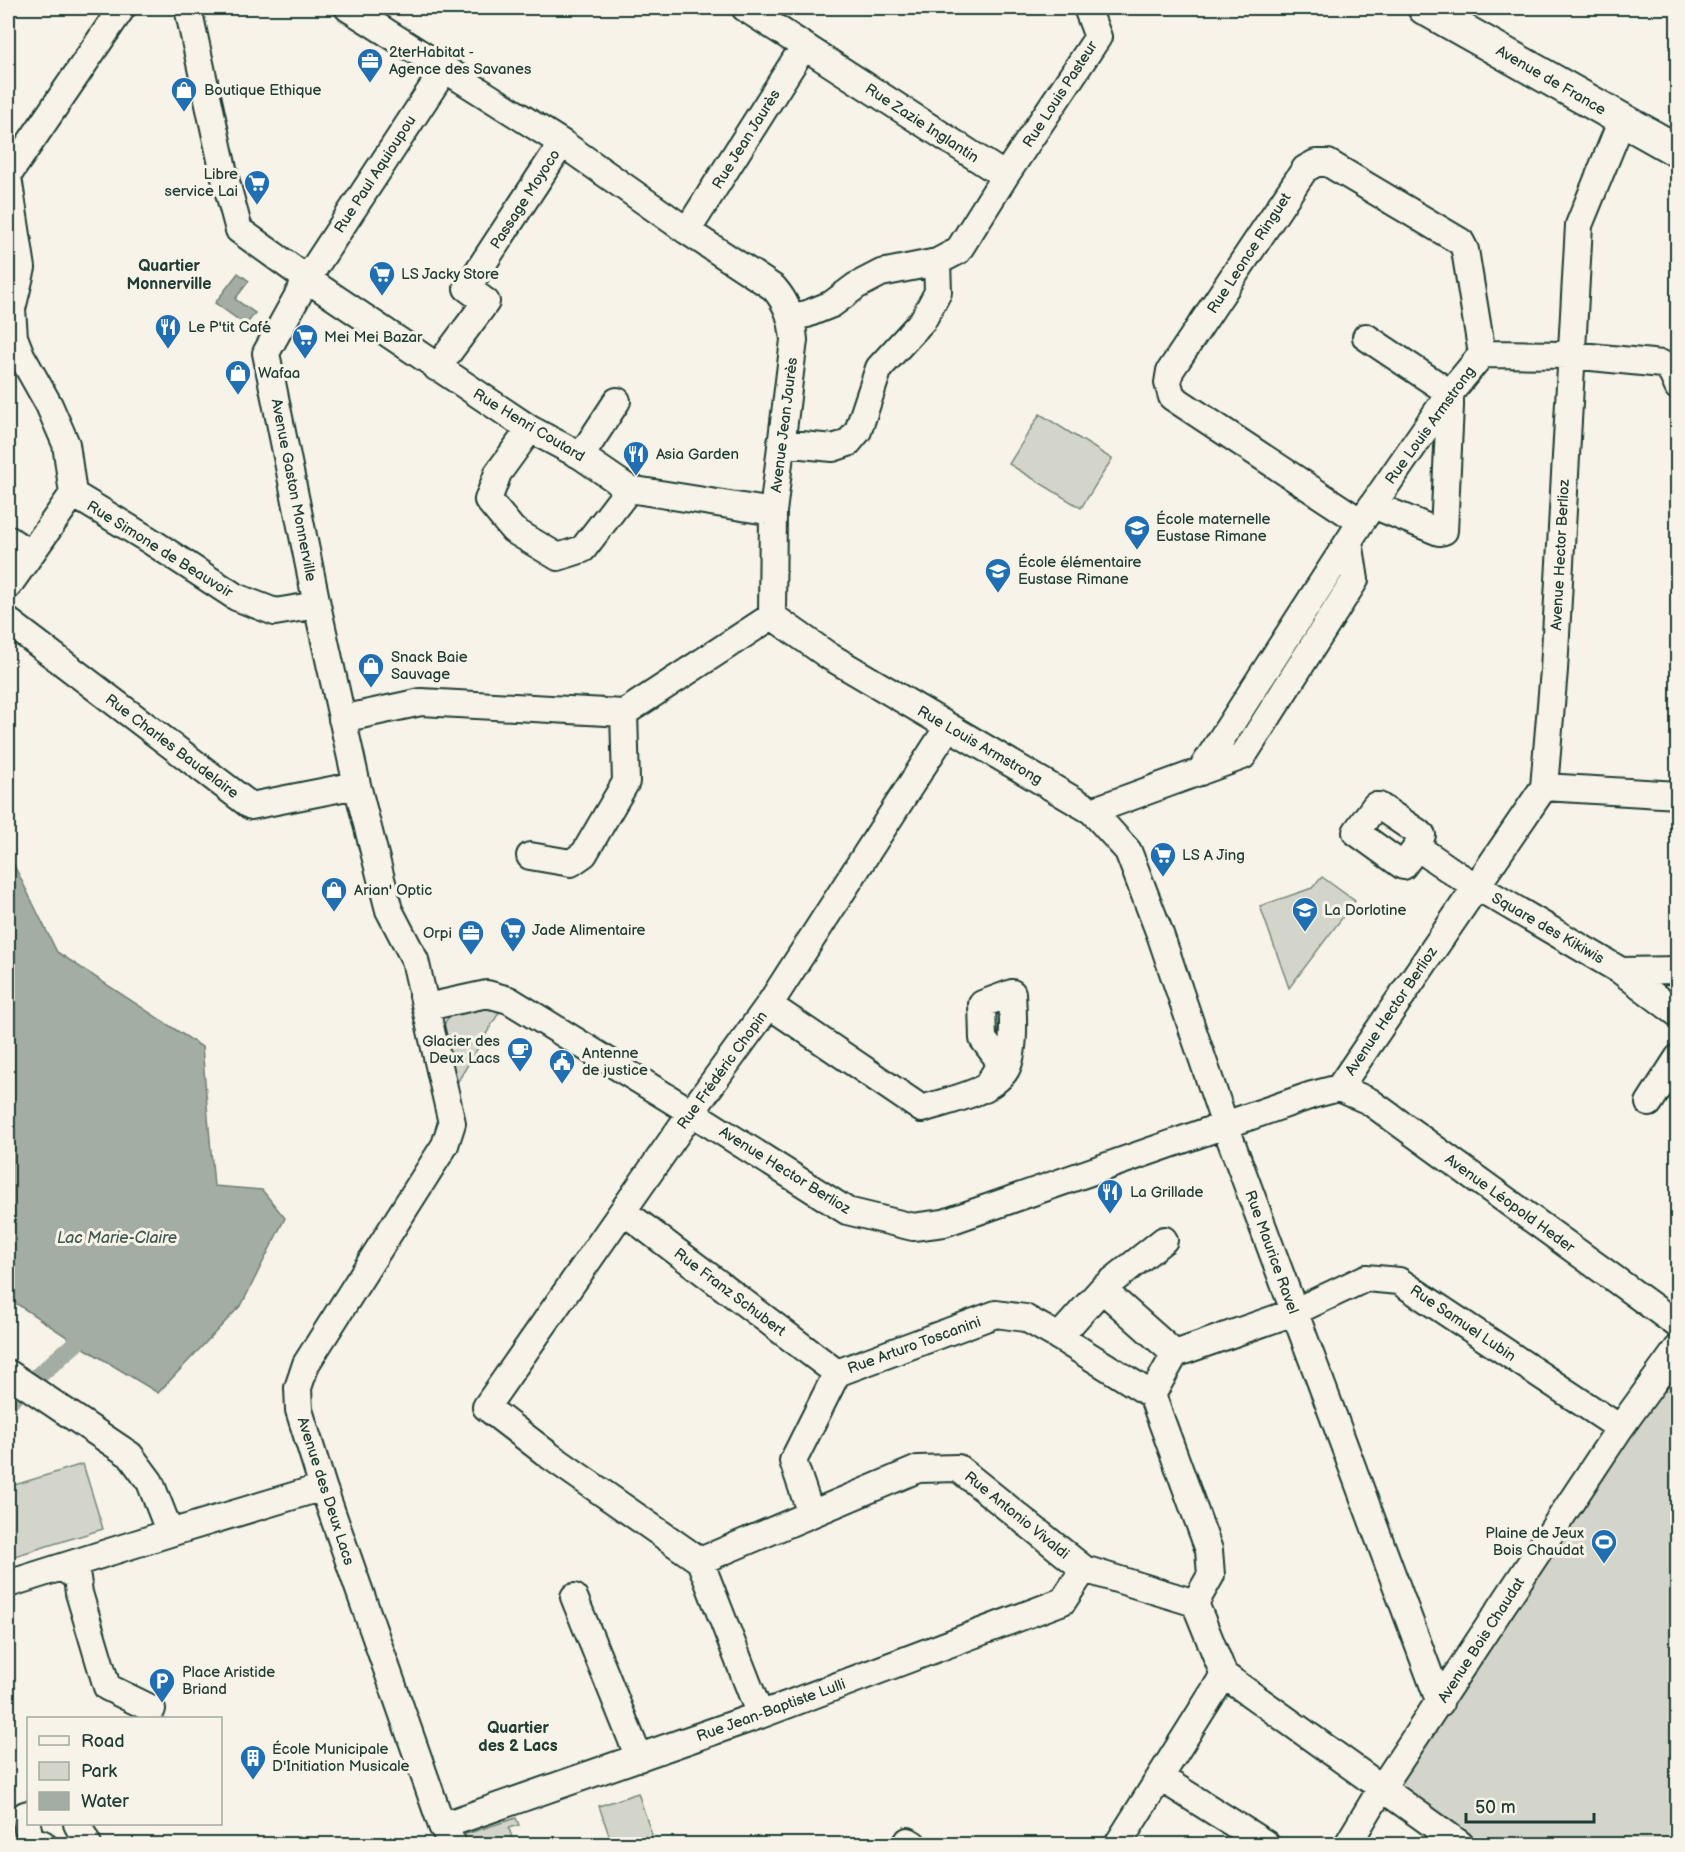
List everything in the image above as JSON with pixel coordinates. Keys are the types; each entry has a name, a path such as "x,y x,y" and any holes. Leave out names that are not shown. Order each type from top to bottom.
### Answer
{"main road":[{"name":"Avenue de France","path":"1424,8 1677,151"}],"street":[{"path":"8,586 73,494 66,444 14,337 12,309 22,268 8,176 119,8"},
{"path":"188,8 225,178 239,230 307,279"},
{"name":"Avenue Jean Jaurès","path":"348,8 562,143 687,231 774,288 784,299 792,317 794,340 774,512 772,616"},
{"name":"Rue Zazie Inglantin","path":"745,8 1005,176"},
{"name":"Rue Louis Pasteur","path":"1005,176 1098,37 1087,8"},
{"name":"Rue Jean Jaurès","path":"687,231 804,46"},
{"name":"Rue Paul Aquioupou","path":"307,279 444,70"},
{"name":"Avenue Hector Berlioz","path":"427,1007 487,994 509,1000 691,1112 847,1212 913,1227 944,1223 1312,1095 1339,1088 1544,787 1554,670 1579,225 1622,120"},
{"name":"Passage Moyoco","path":"437,368 486,302 467,288 562,143"},
{"name":"Rue Leonce Ringuet","path":"1450,393 1444,531 1439,532 1361,523 1172,397 1168,384 1170,371 1305,169 1316,163 1328,163 1461,242 1465,250 1482,354"},
{"path":"792,317 832,304 856,286 881,273 906,266 937,262 958,251 1005,176"},
{"path":"781,443 832,448 848,443 858,431 879,368 923,320 939,292 937,262"},
{"name":"Rue Henri Coutard","path":"307,279 530,429 581,456 629,489 774,512"},
{"name":"Avenue Gaston Monnerville","path":"307,279 266,353 316,605 357,785 389,910 415,960 427,1007"},
{"path":"1366,337 1450,393"},
{"name":"Rue Louis Armstrong","path":"772,616 829,656 1092,810 1200,772 1361,523 1450,393 1482,354 1571,355 1662,364 1670,369 1677,387"},
{"path":"581,456 617,401"},
{"path":"530,429 498,472 488,500 513,530 558,557 583,549 629,489"},
{"name":"Rue Simone de Beauvoir","path":"73,494 236,597 274,612 316,605"},
{"path":"8,539 30,554"},
{"path":"342,719 421,702 624,713 772,616"},
{"name":"Rue Charles Baudelaire","path":"8,621 251,806 357,785"},
{"path":"530,856 571,862 584,854 626,782 624,713"},
{"name":"Rue Frédéric Chopin","path":"700,1561 550,1456 486,1407 691,1112 769,1005 948,727"},
{"path":"1544,787 1677,795"},
{"name":"Rue Maurice Ravel","path":"1092,810 1128,851 1160,934 1225,1125 1440,1703"},
{"name":"Square des Kikiwis","path":"1417,847 1475,886 1621,971 1677,1014"},
{"name":"Square des Kikiwis","path":"1621,971 1677,970"},
{"path":"769,1005 922,1109 985,1089"},
{"name":"Avenue des Deux Lacs","path":"427,1007 452,1124 445,1145 306,1364 298,1388 300,1410 322,1487 446,1838"},
{"path":"1649,1103 1677,1058"},
{"name":"Avenue Léopold Heder","path":"1339,1088 1368,1101 1677,1325"},
{"name":"Rue Franz Schubert","path":"623,1211 837,1373"},
{"path":"1059,1337 1102,1289 1164,1240"},
{"name":"Rue Samuel Lubin","path":"1175,1354 1294,1312 1366,1278 1399,1281 1620,1428"},
{"path":"1102,1289 1175,1354 1152,1395 1209,1550 1211,1575 1195,1603 1224,1675 1460,1845"},
{"name":"Rue Arturo Toscanini","path":"811,1514 793,1461 837,1373 996,1314 1025,1318 1152,1395"},
{"name":"Avenue Bois Chaudat","path":"1348,1845 1381,1789 1620,1428 1677,1348"},
{"path":"11,1375 130,1455 150,1482 170,1533"},
{"name":"Rue Antonio Vivaldi","path":"700,1561 918,1469 958,1468 1084,1569 1195,1603"},
{"path":"8,1584 322,1487"},
{"path":"700,1561 760,1715"},
{"path":"62,1567 77,1578 107,1687 152,1709"},
{"name":"Rue Jean-Baptiste Lulli","path":"446,1838 639,1758 1063,1601 1084,1569"},
{"path":"574,1597 639,1758"},
{"path":"1118,1845 1224,1675"},
{"path":"1161,1778 1266,1845"},
{"path":"27,1825 30,1839 43,1845"},
{"path":"906,1845 908,1841 913,1845"}],"green space":[{"path":"1040,414 1112,459 1081,508 1009,464"},
{"path":"1322,877 1355,901 1289,988 1260,906 1312,888"},
{"path":"479,1006 501,1009 454,1088 443,1047 444,1027 448,1018 455,1012"},
{"name":"Plaine de Jeux Bois Chaudat","path":"1677,1348 1677,1844 1460,1844 1381,1789"},
{"path":"83,1464 103,1529 8,1558 8,1487"},
{"path":"638,1793 655,1844 612,1844 599,1806"},
{"path":"516,1818 519,1825 509,1828 514,1844 460,1844 457,1837"}],"water":[{"path":"238,273 249,281 235,299 255,313 246,325 215,303"},
{"name":"Lac Marie-Claire","path":"8,853 57,952 202,1047 214,1186 262,1190 285,1218 242,1304 158,1393 8,1298"}],"waterway":[{"path":"8,1402 76,1343"}],"place":[{"name":"2terHabitat - Agence des Savanes","path":"370,84"},
{"name":"Boutique Ethique","path":"184,113"},
{"name":"Libre service Lai","path":"257,206"},
{"name":"LS Jacky Store","path":"382,297"},
{"name":"Le P'tit Café","path":"168,350"},
{"name":"Mei Mei Bazar","path":"305,360"},
{"name":"Wafaa","path":"238,396"},
{"name":"Asia Garden","path":"636,477"},
{"name":"École maternelle Eustase Rimane","path":"1137,551"},
{"name":"École élémentaire Eustase Rimane","path":"998,594"},
{"name":"Snack Baie Sauvage","path":"371,689"},
{"name":"LS A Jing","path":"1163,878"},
{"name":"Arian' Optic","path":"334,913"},
{"name":"La Dorlotine","path":"1305,933"},
{"name":"Jade Alimentaire","path":"513,953"},
{"name":"Orpi","path":"471,956"},
{"name":"Glacier des Deux Lacs","path":"520,1073"},
{"name":"Antenne de justice","path":"562,1085"},
{"name":"La Grillade","path":"1110,1215"},
{"name":"Plaine de Jeux Bois Chaudat","path":"1604,1565"},
{"name":"Place Aristide Briand","path":"162,1704"},
{"name":"École Municipale D'Initiation Musicale","path":"253,1781"}],"district":[{"name":"Quartier Monnerville","path":"169,274"},
{"name":"Quartier des 2 Lacs","path":"518,1736"}]}
